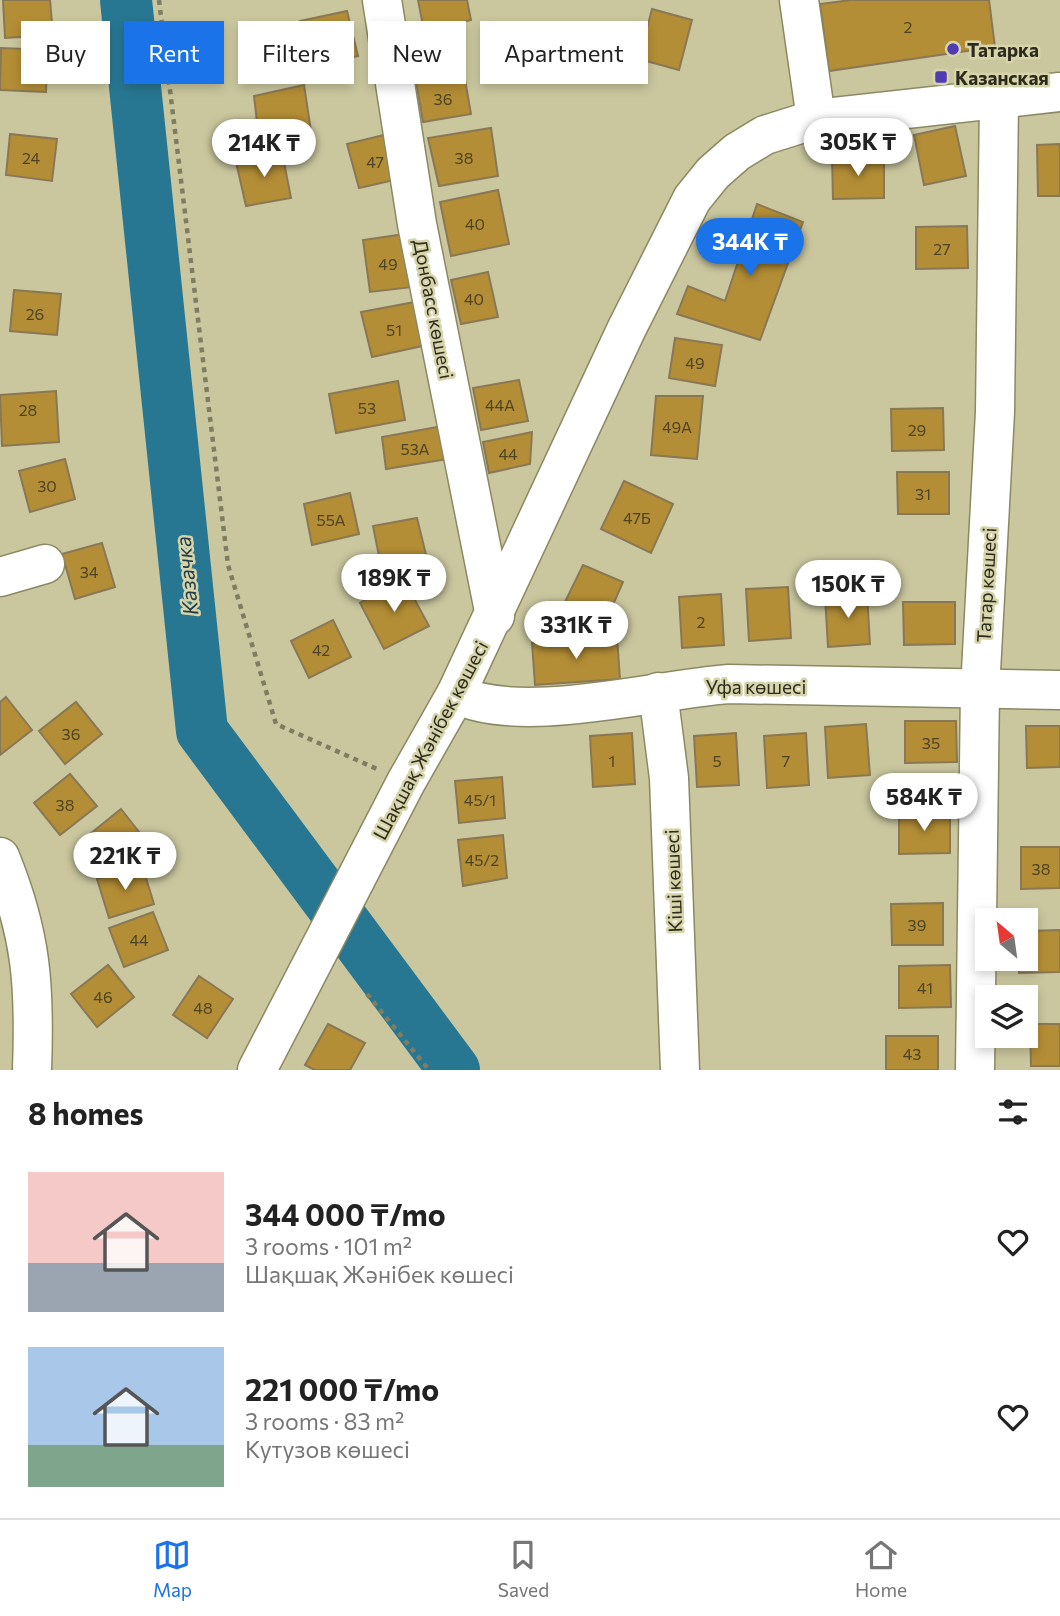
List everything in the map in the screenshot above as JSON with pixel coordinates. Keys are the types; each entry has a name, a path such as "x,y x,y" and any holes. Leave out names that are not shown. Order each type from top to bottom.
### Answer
{"street":[{"name":"Донбасс көшесі","path":"382,0 417,224 495,616"},
{"path":"799,0 816,119"},
{"name":"Шақшақ Жәнібек көшесі","path":"257,1070 495,616 673,233 692,199 713,173 737,152 790,125 816,119 1060,92"},
{"name":"Татар көшесі","path":"975,1070 980,690 995,412 999,100"},
{"path":"0,577 45,564"},
{"name":"Уфа көшесі","path":"456,694 493,706 609,702 658,692 729,684 1060,690"},
{"name":"Кіші көшесі","path":"658,692 669,778 680,1070"},
{"path":"0,857 17,898 30,951 34,1016 32,1070"}],"path":[{"path":"159,0 228,565 276,724 399,797"},
{"path":"368,994 429,1070"}],"building":[{"path":"3,0 50,0 52,21 21,21 21,37 5,38"},
{"path":"418,0 467,0 471,20 422,21"},
{"path":"851,0 989,0 995,47 829,71 820,4"},
{"path":"652,9 692,20 679,70 648,61 648,24"},
{"path":"347,11 349,21 300,21"},
{"path":"354,40 358,56 354,57"},
{"path":"1,48 21,49 21,84 46,84 46,92 0,90"},
{"path":"417,84 466,84 471,114 423,122"},
{"path":"304,85 311,131 259,140 254,96"},
{"path":"955,126 966,176 924,185 914,135"},
{"path":"491,128 498,176 439,186 428,138"},
{"path":"392,133 403,178 359,188 347,144"},
{"path":"10,134 57,139 52,181 6,175"},
{"path":"1060,144 1060,196 1038,196 1037,145"},
{"path":"282,152 291,198 246,206 236,162"},
{"path":"832,157 884,157 884,198 833,199"},
{"path":"498,190 509,244 451,256 440,202"},
{"path":"757,204 803,222 760,340 677,314 688,286 725,301"},
{"path":"967,226 968,268 916,269 916,227"},
{"path":"405,234 413,287 370,292 363,240"},
{"path":"488,272 498,317 461,324 451,280"},
{"path":"14,290 61,294 57,335 10,331"},
{"path":"415,302 427,345 372,357 361,312"},
{"path":"675,338 722,345 715,386 669,378"},
{"path":"519,380 528,421 481,430 473,388"},
{"path":"398,381 405,420 336,433 329,394"},
{"path":"56,391 59,442 2,446 0,395"},
{"path":"656,396 703,396 697,459 651,455"},
{"path":"943,408 944,450 892,451 891,409"},
{"path":"443,426 448,459 386,469 382,437"},
{"path":"532,432 530,464 489,473 483,442"},
{"path":"65,459 75,499 30,512 19,471"},
{"path":"897,472 949,472 949,514 898,514"},
{"path":"624,481 673,504 651,553 601,529"},
{"path":"350,493 359,534 312,545 304,504"},
{"path":"417,518 428,563 382,571 373,526"},
{"path":"102,543 115,587 75,599 62,554"},
{"path":"583,565 623,582 605,623 563,606"},
{"path":"403,578 429,626 384,649 360,603"},
{"path":"788,587 791,638 749,641 746,589"},
{"path":"867,593 870,644 828,647 825,596"},
{"path":"721,594 724,645 682,648 679,597"},
{"path":"903,602 955,602 955,644 904,645"},
{"path":"333,620 351,657 309,678 291,641"},
{"path":"617,637 620,679 535,685 532,643"},
{"path":"6,697 32,730 0,755 0,702"},
{"path":"76,702 102,734 65,764 39,731"},
{"path":"905,721 956,721 957,762 905,763"},
{"path":"866,724 870,775 828,778 825,727"},
{"path":"1026,726 1060,726 1060,767 1027,768"},
{"path":"632,733 635,784 593,787 590,736"},
{"path":"736,733 739,785 697,787 694,736"},
{"path":"806,733 809,785 767,788 764,736"},
{"path":"70,774 97,806 60,835 34,803"},
{"path":"502,777 505,818 459,823 455,781"},
{"path":"121,809 147,842 110,871 84,839"},
{"path":"899,812 950,812 950,853 899,854"},
{"path":"503,835 507,878 463,886 458,840"},
{"path":"1021,847 1060,847 1060,888 1021,889"},
{"path":"142,865 154,904 109,918 97,879"},
{"path":"943,903 943,945 892,945 891,904"},
{"path":"153,912 168,950 124,967 109,928"},
{"path":"1060,930 1060,972 1019,973 1038,971 1038,931"},
{"path":"108,965 134,997 97,1027 71,994"},
{"path":"950,965 951,1007 899,1008 899,966"},
{"path":"199,976 233,999 207,1038 173,1015"},
{"path":"328,1024 365,1043 350,1070 315,1070 305,1065"},
{"path":"1038,1024 1060,1024 1060,1066 1031,1066 1031,1048 1038,1048"},
{"path":"886,1036 938,1036 938,1070 886,1070"}],"waterway":[{"name":"Казачка","path":"126,0 202,731 454,1070"}],"place":[{"name":"Татарка","path":"953,49"},
{"name":"Казанская","path":"941,77"}]}
